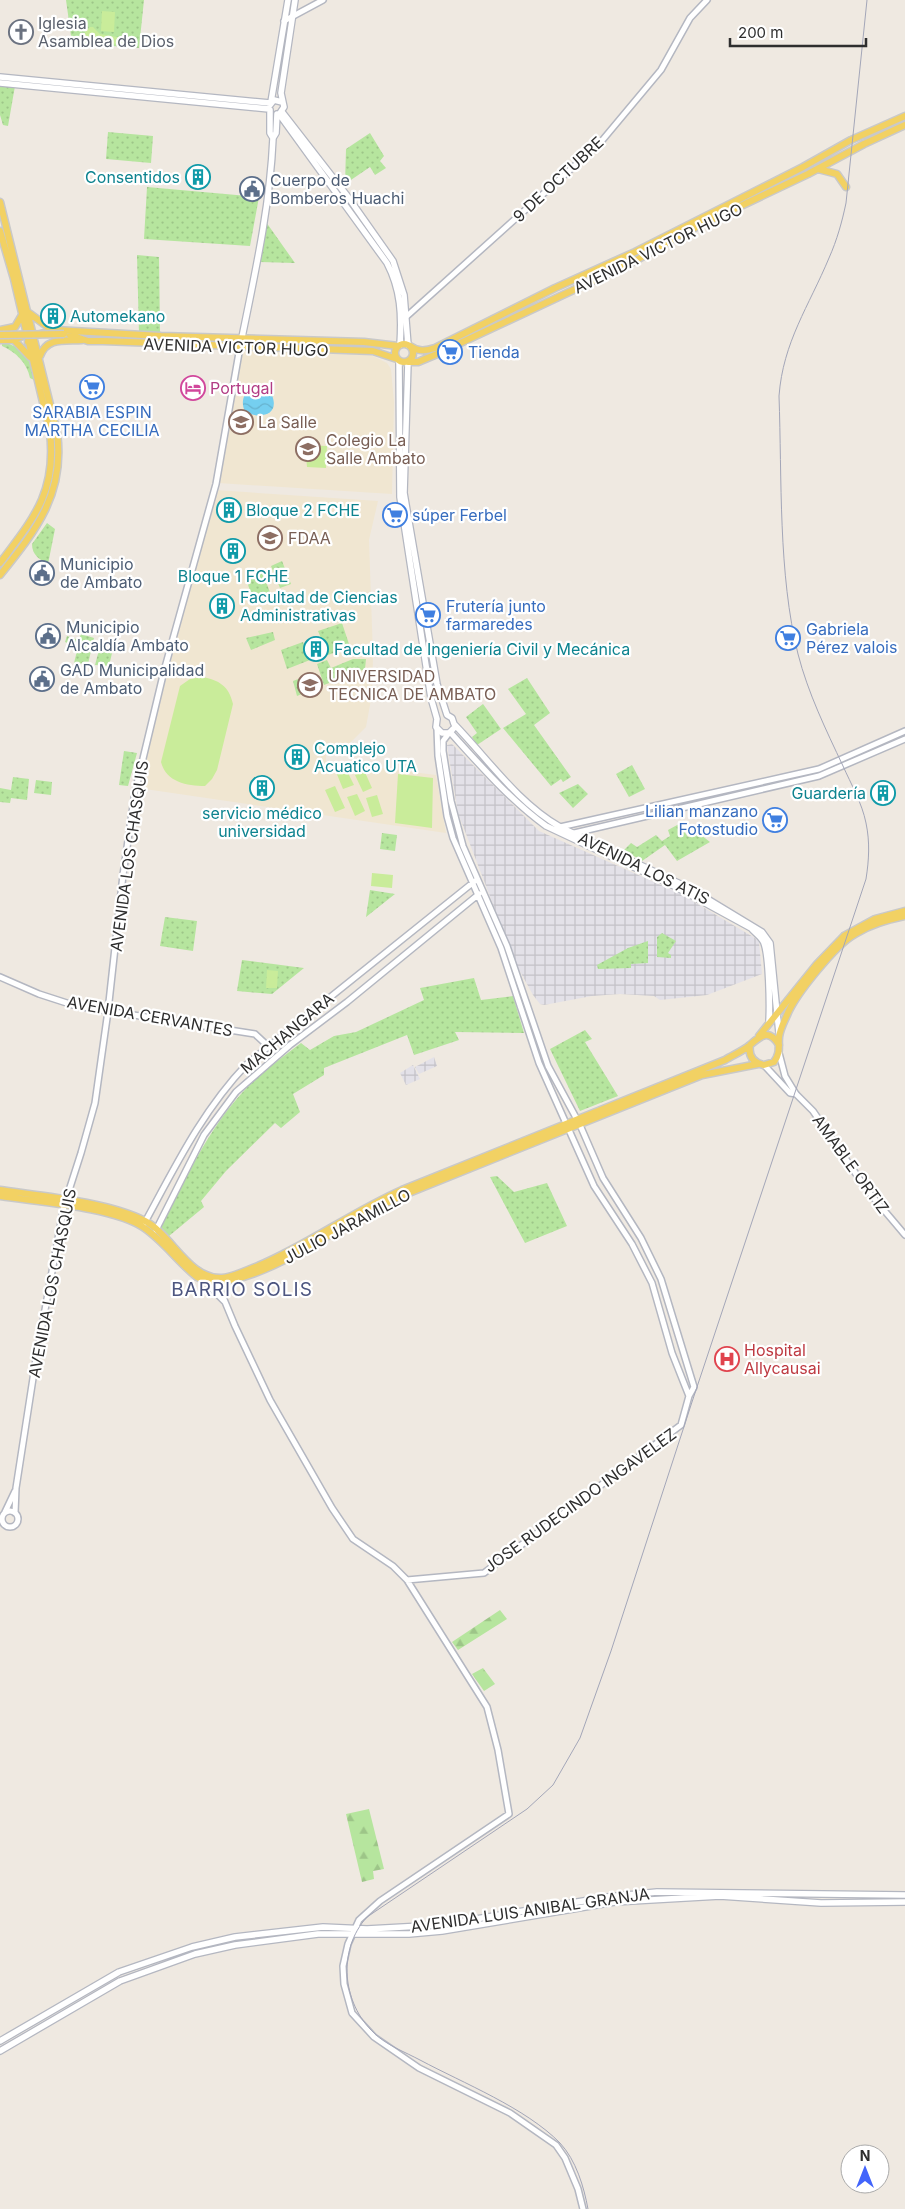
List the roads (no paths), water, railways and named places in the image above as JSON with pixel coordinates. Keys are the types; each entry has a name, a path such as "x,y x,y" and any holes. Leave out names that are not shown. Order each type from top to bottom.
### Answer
{"main road":[{"name":"AVENIDA LOS CHASQUIS","path":"273,138 270,133 270,106 288,0"},
{"path":"0,83 270,106 276,100 282,102 282,83 294,0"},
{"path":"0,77 270,106 279,113 387,263 396,284 400,304 399,346 395,354 398,360 400,497 437,728"},
{"path":"282,83 289,90"},
{"name":"AVENIDA LOS CHASQUIS","path":"240,347 266,201 273,138 276,133 279,113 284,107 282,102"},
{"name":"AVENIDA LOS ATIS","path":"279,113 343,190 393,261 404,296 409,345 414,354 408,362 406,376 404,493 435,676 447,715 452,718 454,724 525,801 558,829"},
{"name":"AVENIDA VICTOR HUGO","path":"409,345 419,350 427,351 436,348 555,288 635,252 804,167 851,140 905,116"},
{"path":"277,126 286,124"},
{"name":"AVENIDA VICTOR HUGO","path":"408,362 418,362 460,344 633,262 684,234 905,125"},
{"path":"817,169 837,174 846,187"},
{"path":"0,202 26,314 32,360 50,432 52,468 42,503 0,563"},
{"path":"0,231 26,314 53,330 54,338 58,341"},
{"path":"0,330 12,329 26,314"},
{"path":"12,329 14,336 12,340 22,347 32,360"},
{"name":"AVENIDA VICTOR HUGO","path":"0,340 12,340 53,330 88,337 364,342 399,346"},
{"name":"AVENIDA VICTOR HUGO","path":"0,335 64,334 240,347 373,352 398,360"},
{"path":"0,575 46,509 54,492 58,474 59,449 57,432 39,358 30,336"},
{"path":"39,358 47,344 88,337"},
{"path":"399,346 409,345"},
{"path":"398,360 408,362"},
{"path":"437,719 447,715"},
{"path":"450,732 454,724"},
{"name":"AVENIDA LOS ATIS","path":"437,728 442,733 450,732 506,792 530,814 558,829 690,888 762,932 770,943 779,1035"},
{"name":"AVENIDA LOS ATIS","path":"570,834 676,887 751,928 761,938 765,949 770,1000 769,1021"},
{"name":"JULIO JARAMILLO","path":"578,1123 638,1094 725,1060 750,1045 836,943 849,932 875,919 905,911"},
{"path":"779,1049 779,1035 790,1007 797,996 846,940 870,926 905,916"},
{"path":"758,1036 773,1038 779,1049"},
{"path":"750,1045 750,1056 761,1064"},
{"name":"JULIO JARAMILLO","path":"0,1196 119,1211 155,1232 204,1278 217,1280 277,1258 386,1197 702,1076 774,1062 779,1049"},
{"name":"JULIO JARAMILLO","path":"0,1190 64,1203"},
{"name":"AVENIDA LUIS ANIBAL GRANJA","path":"0,2051 120,1981 195,1954 235,1945 353,1930 440,1925 607,1897 657,1892 905,1895"},
{"name":"AVENIDA LUIS ANIBAL GRANJA","path":"0,2041 119,1972 159,1957 235,1937 297,1929 409,1934 442,1931 602,1903 720,1896 821,1903 905,1902"}],"street":[{"path":"284,21 324,0"},
{"name":"9 DE OCTUBRE","path":"407,316 600,143 660,70 690,18 707,0"},
{"name":"AVENIDA LOS CHASQUIS","path":"15,1513 16,1488 36,1359 64,1203 95,1103 135,792 164,671 216,484 240,347"},
{"path":"437,728 438,756 447,816 453,838 480,893 501,948 539,1063 594,1186 632,1244 652,1283 672,1353 689,1396"},
{"path":"558,829 819,770 905,731"},
{"path":"450,732 443,744 451,800 475,881"},
{"path":"570,834 819,776 905,739"},
{"name":"MACHANGARA","path":"144,1224 172,1170 206,1113 234,1078 269,1046 475,881"},
{"path":"480,893 507,946 545,1059 578,1123"},
{"name":"MACHANGARA","path":"155,1232 204,1135 236,1092 290,1045 347,1002 480,893"},
{"name":"AVENIDA CERVANTES","path":"0,977 39,994 76,1006 255,1034 269,1046"},
{"name":"AMABLE ORTIZ","path":"779,1049 785,1076 796,1094 813,1111 867,1190 905,1235"},
{"name":"AMABLE ORTIZ","path":"761,1064 790,1093 796,1094"},
{"name":"JOSE RUDECINDO INGAVELEZ","path":"407,1580 484,1573 681,1425 689,1396 694,1387 660,1280 641,1238 603,1178 578,1123"},
{"path":"204,1278 225,1303"},
{"path":"217,1280 225,1303 270,1400 332,1508 353,1539 392,1566 407,1580 487,1708 498,1750 509,1814 380,1901 359,1920 353,1930 343,1966 344,1984 352,2013 374,2037 402,2057 510,2113 556,2145 565,2158 578,2189 583,2209"},
{"name":"AVENIDA LOS CHASQUIS","path":"2,1516 16,1488"},
{"path":"0,1530 10,1528 17,1522 18,1518 15,1513 9,1511 2,1516 2,1523 10,1528"}],"water":[{"path":"250,391 267,392 272,395 274,402 271,411 262,415 245,412 243,400"}],"railway":[{"path":"588,2209 582,2183 571,2157 546,2130 512,2107 396,2048 374,2033 363,2021 355,2007 347,1976 348,1960 357,1930 367,1917 527,1809 553,1785 580,1738 611,1651 866,879 869,844 862,808 812,697 802,669 792,623 787,591 782,526 779,396 781,377 791,341 832,251 846,203 867,0"}],"place":[{"name":"Iglesia Asamblea de Dios","path":"21,32"},
{"name":"Consentidos","path":"198,177"},
{"name":"Cuerpo de Bomberos Huachi","path":"252,189"},
{"name":"Automekano","path":"53,316"},
{"name":"Tienda","path":"450,352"},
{"name":"SARABIA ESPIN MARTHA CECILIA","path":"92,387"},
{"name":"Portugal","path":"193,388"},
{"name":"La Salle","path":"241,422"},
{"name":"Colegio La Salle Ambato","path":"308,449"},
{"name":"Bloque 2 FCHE","path":"229,510"},
{"name":"súper Ferbel","path":"395,515"},
{"name":"FDAA","path":"270,538"},
{"name":"Bloque 1 FCHE","path":"233,551"},
{"name":"Municipio de Ambato","path":"42,573"},
{"name":"Facultad de Ciencias Administrativas","path":"222,606"},
{"name":"Frutería junto farmaredes","path":"428,615"},
{"name":"Municipio Alcaldía Ambato","path":"48,636"},
{"name":"Gabriela Pérez valois","path":"788,638"},
{"name":"Facultad de Ingeniería Civil y Mecánica","path":"316,649"},
{"name":"GAD Municipalidad de Ambato","path":"42,679"},
{"name":"UNIVERSIDAD TECNICA DE AMBATO","path":"310,685"},
{"name":"Complejo Acuatico UTA","path":"297,757"},
{"name":"servicio médico universidad","path":"262,788"},
{"name":"Guardería","path":"883,793"},
{"name":"Lilian manzano Fotostudio","path":"775,820"},
{"name":"Hospital Allycausai","path":"727,1359"}],"district":[{"name":"BARRIO SOLIS","path":"242,1289"}]}
